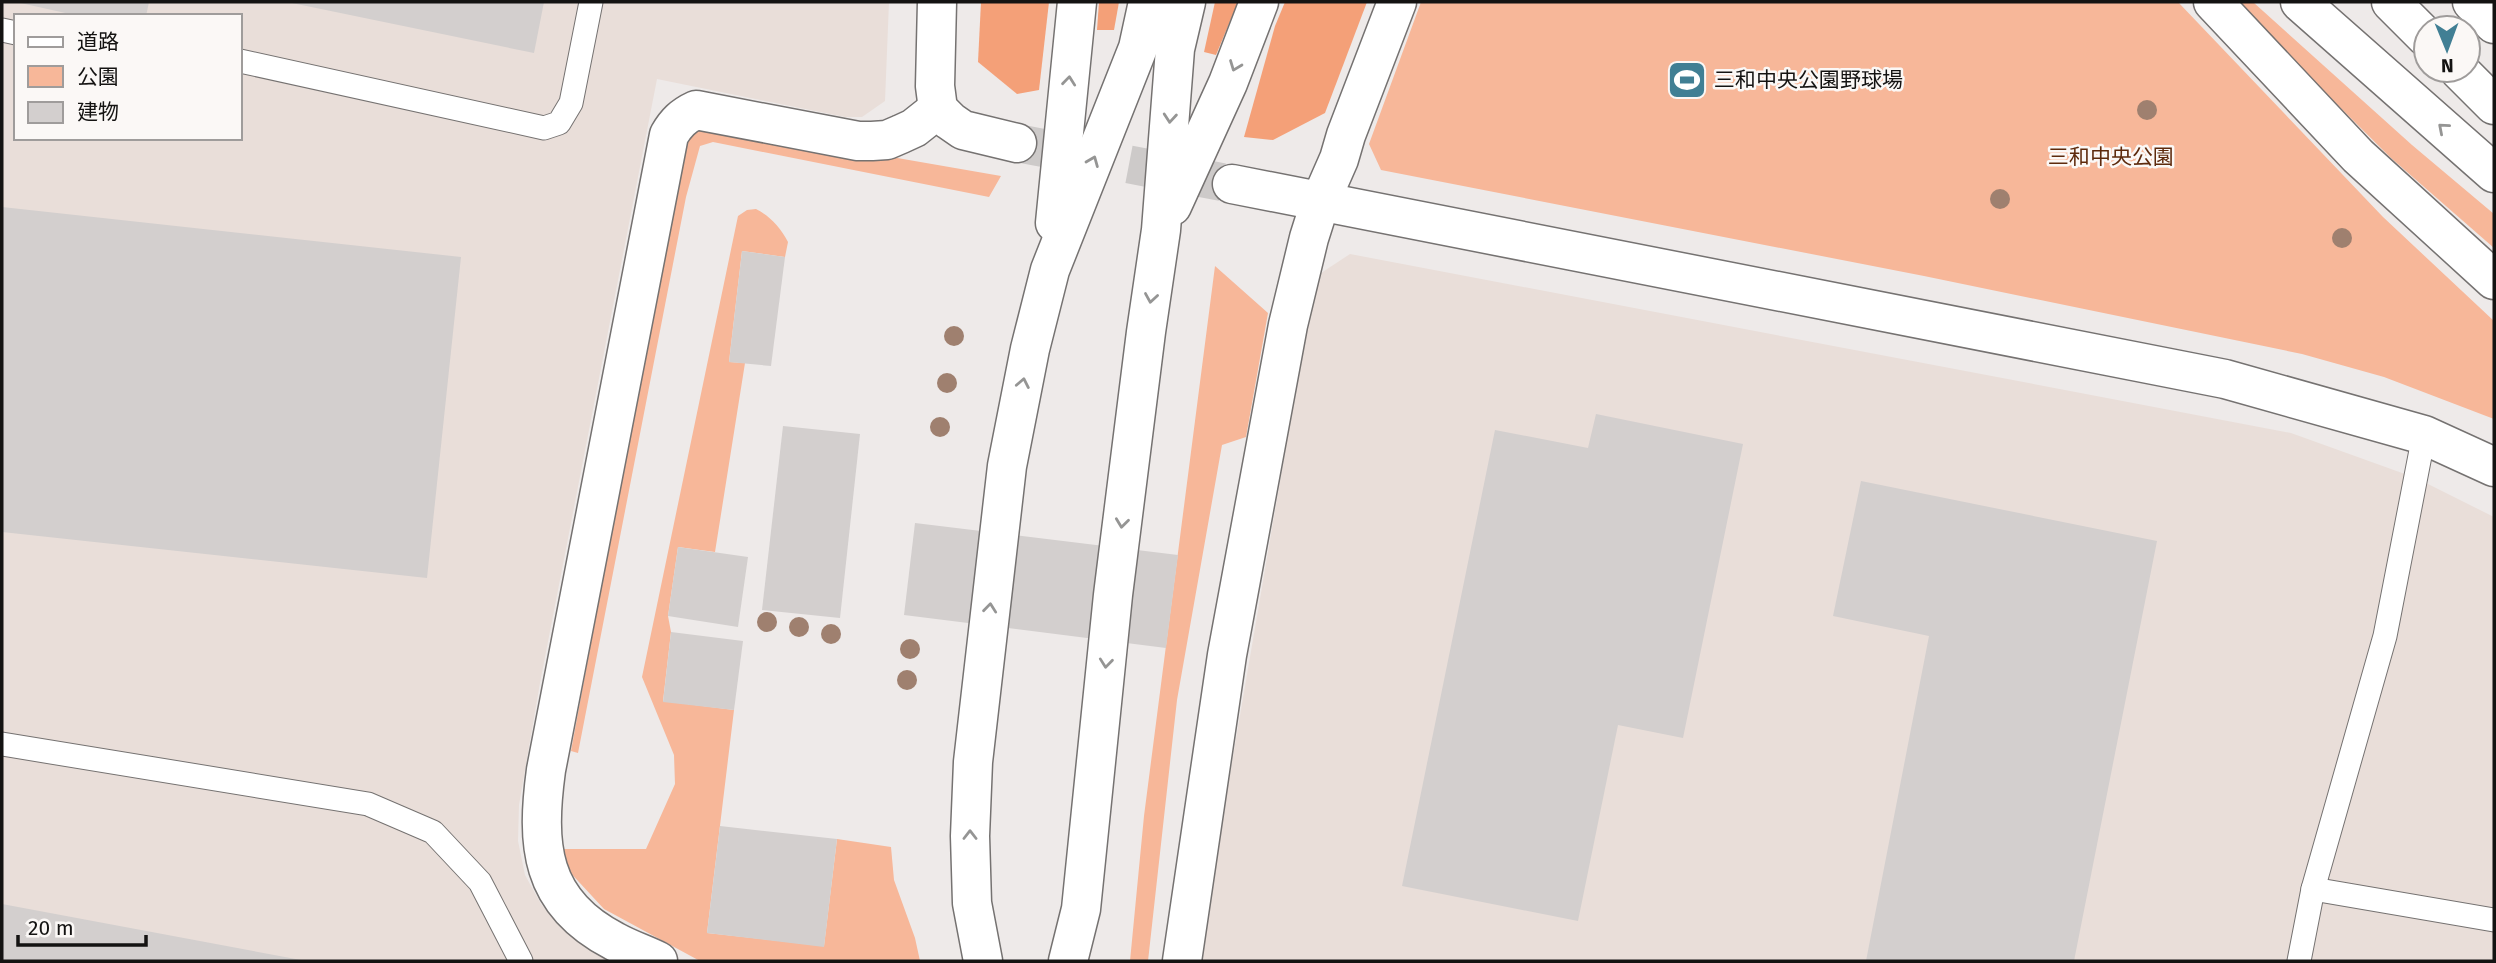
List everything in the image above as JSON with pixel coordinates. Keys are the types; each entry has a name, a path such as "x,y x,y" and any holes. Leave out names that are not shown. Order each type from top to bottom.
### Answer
{"main road":[{"path":"937,2 935,86 938,109 963,130 1017,143"},
{"path":"1050,270 1077,2"},
{"path":"983,961 972,903 970,836 973,762 1007,466 1030,349 1050,270 1138,48 1148,2"},
{"path":"1068,961 1081,909 1113,595 1161,230 1175,49 1186,2"},
{"path":"1161,230 1228,83 1259,2"},
{"path":"1182,961 1235,614 1288,325 1309,237 1321,200 1339,159 1397,2"},
{"path":"2213,2 2358,156 2494,280"},
{"path":"2300,2 2494,173"},
{"path":"2391,2 2412,23"},
{"path":"2472,2 2494,24"},
{"path":"2473,84 2494,105"},
{"path":"658,961 596,930 567,904 557,890 543,855 541,812 546,769 669,135 675,124 696,110 858,141 887,140 914,128 938,109"},
{"path":"1232,184 2225,379 2424,435 2494,467"},
{"path":"964,961 972,903"},
{"path":"1081,909 1085,961"}],"lane":[{"path":"242,61 544,128 559,122 571,103 591,2"},
{"path":"2299,961 2313,889 2385,636 2424,435"},
{"path":"2,744 368,804 433,832 480,883 521,961"},
{"path":"2313,889 2494,920"}],"shaded area":[{"path":"2,2 889,2 885,101 862,117 845,117 657,79 540,683 519,805 518,841 525,875 541,904 562,929 615,961 2,961"},
{"path":"981,2 1049,2 1039,90 1017,94 978,62"},
{"path":"1099,2 1119,2 1114,30 1097,30"},
{"path":"1215,2 1238,2 1216,55 1204,52"},
{"path":"1285,2 1367,2 1325,113 1273,140 1244,137 1275,26"},
{"path":"1350,254 2291,433 2416,478 2494,517 2494,961 1198,961 1315,277"}],"green space":[{"name":"三和中央公園","path":"1421,2 2178,2 2383,217 2494,321 2494,419 2384,377 2302,354 1924,276 1381,170 1369,144"},
{"path":"2234,2 2253,2 2412,145 2494,214 2494,248 2391,158"},
{"path":"725,128 1001,176 989,197 713,142 700,146 686,197 578,753 571,751 684,139 696,129"},
{"path":"756,209 771,219 785,237 788,242 785,257 742,251 729,362 745,363 715,552 678,547 668,616 671,632 663,701 734,710 707,933 824,946 837,839 891,847 894,880 915,938 920,961 700,961 604,909 566,868 561,849 646,849 675,784 674,755 642,677 738,216 747,210"},
{"path":"1215,266 1268,313 1246,437 1222,445 1177,700 1148,961 1130,961 1144,816"}],"building":[{"path":"16,2 149,2 146,14 70,14"},
{"path":"287,2 544,2 534,53"},
{"path":"2,207 461,257 427,578 2,532"},
{"path":"742,251 785,257 771,366 729,362"},
{"path":"1596,414 1743,444 1683,738 1618,725 1578,921 1402,886 1495,430 1588,448"},
{"path":"783,426 860,434 840,618 762,610"},
{"path":"1861,481 2157,541 2074,961 1866,961 1929,636 1833,616"},
{"path":"915,523 1178,555 1166,648 904,615"},
{"path":"678,547 748,557 738,627 668,616"},
{"path":"671,632 743,641 734,710 663,702"},
{"path":"720,826 837,839 824,947 707,933"},
{"path":"2,904 301,960 301,961 2,961"}],"tunnel":[{"path":"1017,143 1232,184"}],"place":[{"name":"三和中央公園野球場","path":"1687,80"}]}
